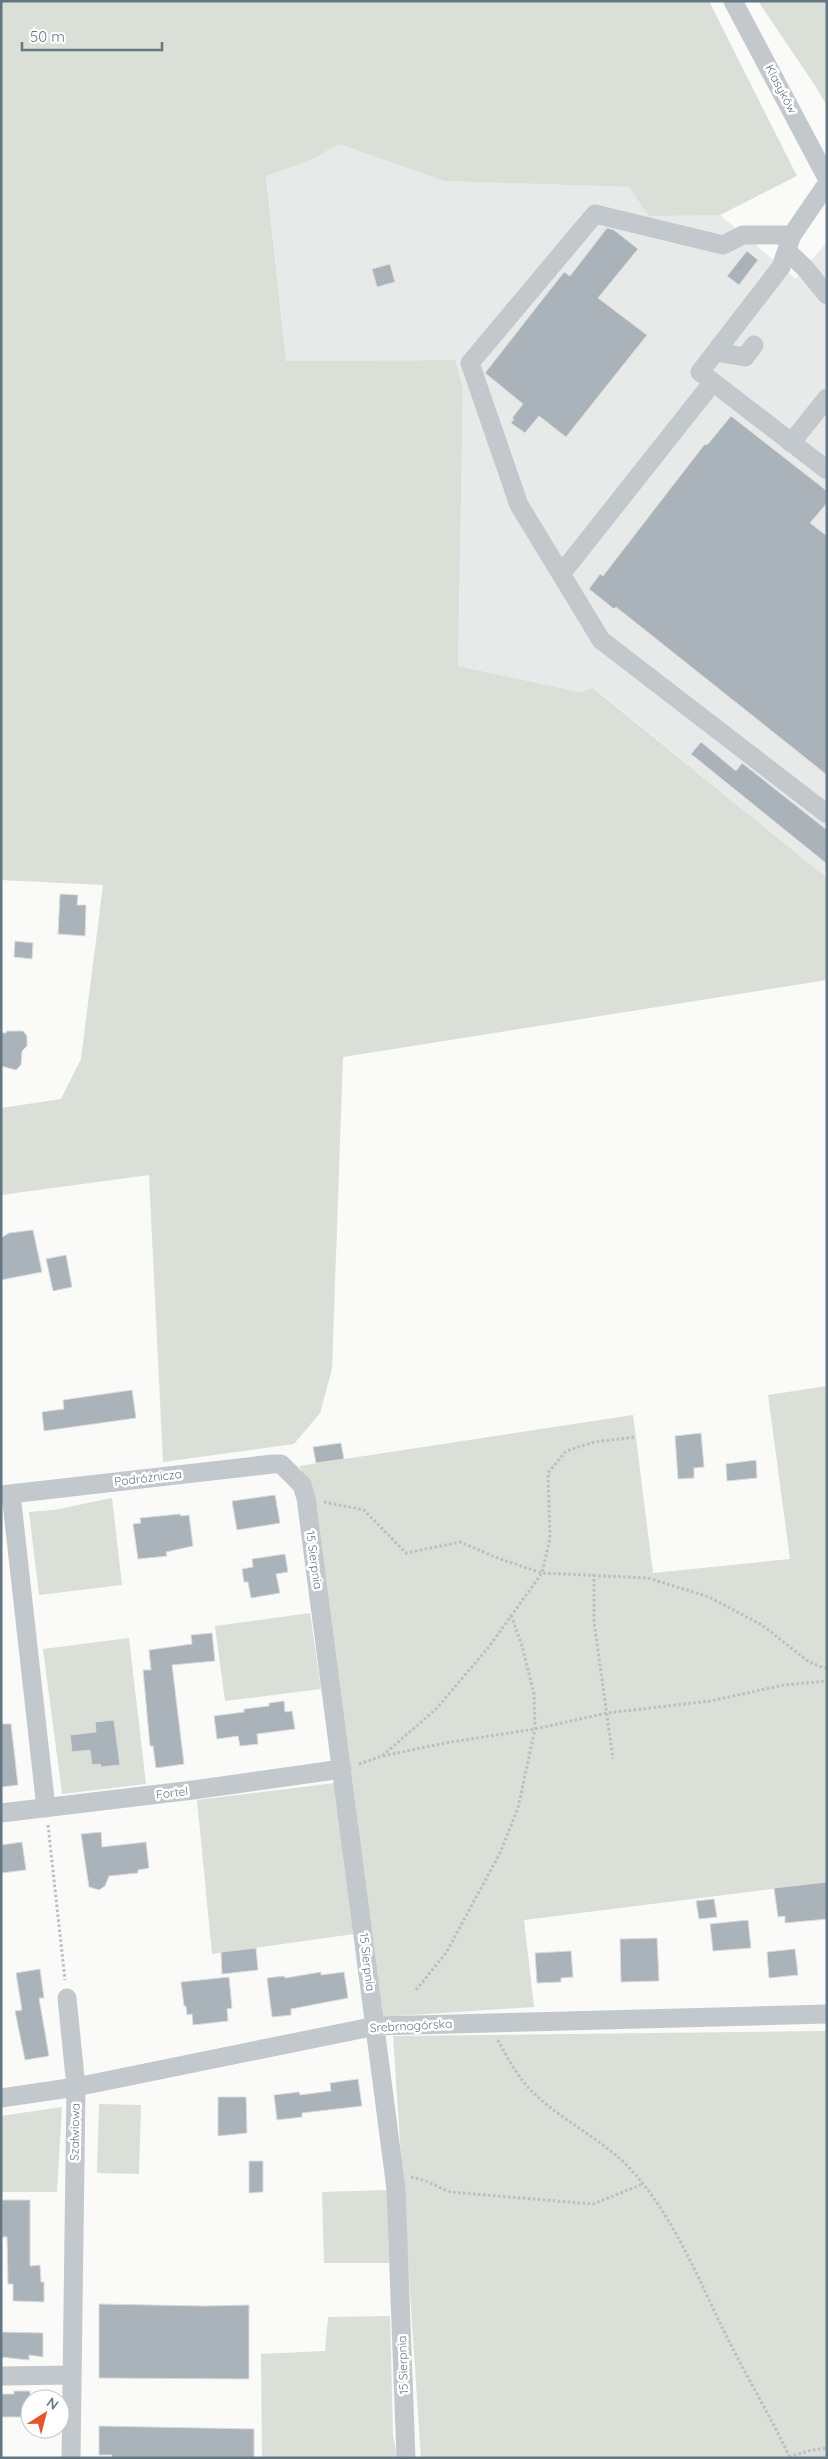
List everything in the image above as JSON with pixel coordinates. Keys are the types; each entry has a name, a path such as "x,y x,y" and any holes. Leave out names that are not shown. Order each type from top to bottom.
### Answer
{"street":[{"name":"Klasyków","path":"733,1 827,178"},
{"path":"827,184 790,243 781,267 700,372 827,470"},
{"path":"827,295 790,243 743,235 723,245 594,214 470,362 520,505 601,640 827,814"},
{"path":"716,352 745,357 754,345"},
{"path":"561,574 713,382"},
{"path":"791,443 827,398"},
{"name":"Podróżnicza","path":"6,1495 273,1464 281,1464 291,1473"},
{"name":"15 Sierpnia","path":"291,1473 302,1485 306,1498 394,2176 406,2458"},
{"path":"6,1495 46,1808"},
{"name":"Fortel","path":"1,1813 342,1769"},
{"name":"Szałwiowa","path":"66,1998 76,2087 71,2458"},
{"name":"Srebrnogórska","path":"1,2098 76,2087 376,2026 827,2014"},
{"path":"1,2376 72,2375"}],"path":[{"path":"382,1756 436,1709 488,1648 542,1572 550,1538 548,1473 566,1451 594,1442 636,1437"},
{"path":"306,1498 364,1510 406,1553 460,1542 500,1559 542,1572 648,1578 709,1597 762,1625 809,1662 827,1669"},
{"path":"594,1574 594,1622 613,1759"},
{"path":"416,1990 446,1953 500,1853 518,1808 535,1729 534,1694 511,1615"},
{"path":"342,1769 382,1756 445,1743 535,1729 607,1713 710,1701 784,1685 827,1681"},
{"path":"46,1808 66,1998"},
{"path":"488,2023 526,2085 553,2110 608,2149 633,2172 653,2197 700,2276 726,2336 790,2457 808,2451 827,2448"},
{"path":"394,2176 402,2175 426,2180 450,2192 544,2202 593,2204 643,2184"}],"shaded area":[{"path":"1,1 709,1 797,176 720,215 649,216 629,187 444,181 339,144 313,159 266,176 286,361 455,360 463,388 458,666 580,692 593,688 827,878 827,980 343,1057 332,1369 320,1413 294,1444 163,1462 149,1175 1,1195 1,1108 61,1099 81,1059 103,885 1,880"},
{"path":"758,1 827,1 827,106 814,84"},
{"path":"339,144 444,181 629,187 649,215 720,215 796,279 827,242 827,878 594,688 580,692 458,666 463,388 455,360 286,361 266,175 313,159"},
{"path":"827,1386 827,1882 524,1920 534,2007 381,2017 352,1777 310,1486 299,1466 633,1415 653,1573 790,1559 768,1395"},
{"path":"112,1498 122,1585 39,1595 29,1512 54,1510"},
{"path":"310,1613 321,1689 225,1701 215,1626"},
{"path":"129,1638 146,1784 62,1794 43,1649"},
{"path":"335,1783 354,1934 212,1954 197,1800"},
{"path":"827,2031 827,2458 421,2458 393,2036"},
{"path":"99,2104 141,2105 139,2174 97,2173"},
{"path":"62,2107 57,2192 1,2192 1,2116"},
{"path":"387,2190 389,2263 324,2263 322,2192"},
{"path":"390,2316 393,2434 397,2458 262,2458 261,2354 325,2351 328,2317"}],"building":[{"path":"607,228 614,230 638,249 598,298 647,335 566,437 539,416 525,433 511,423 514,419 512,418 523,404 485,373 564,272 570,276"},
{"path":"747,251 758,260 739,285 727,276"},
{"path":"390,264 395,282 377,287 372,269"},
{"path":"731,416 827,491 827,503 810,523 827,536 827,775 616,607 614,609 589,589 600,574 603,576 704,445 708,444"},
{"path":"701,742 736,771 742,763 827,830 827,864 691,754"},
{"path":"60,894 78,895 77,905 86,905 85,936 58,934"},
{"path":"15,941 33,943 32,959 14,957"},
{"path":"7,1031 23,1031 27,1036 27,1046 22,1051 21,1065 16,1070 1,1066 1,1033 6,1033"},
{"path":"33,1230 42,1272 1,1280 1,1238 9,1233"},
{"path":"66,1255 72,1287 53,1291 46,1259"},
{"path":"132,1390 136,1418 44,1431 42,1412 64,1409 63,1400"},
{"path":"701,1433 704,1467 694,1468 694,1478 678,1479 675,1436"},
{"path":"341,1443 344,1459 316,1463 313,1447"},
{"path":"756,1460 757,1478 727,1481 726,1464"},
{"path":"275,1495 280,1523 237,1530 232,1501"},
{"path":"180,1514 181,1516 189,1515 193,1546 166,1552 167,1556 138,1559 133,1524 141,1523 140,1518"},
{"path":"285,1554 288,1572 276,1574 280,1593 251,1598 248,1582 244,1582 242,1569 253,1567 252,1559"},
{"path":"212,1633 215,1661 172,1665 184,1764 156,1768 153,1746 150,1746 143,1670 151,1670 149,1650 192,1644 191,1635"},
{"path":"284,1701 285,1712 292,1711 295,1729 257,1734 258,1744 240,1746 238,1736 217,1739 214,1716 244,1712 244,1709 269,1706 269,1703"},
{"path":"114,1720 120,1765 101,1767 100,1764 92,1765 90,1750 72,1752 70,1735 96,1732 95,1722"},
{"path":"1,1724 11,1724 18,1785 1,1787"},
{"path":"101,1832 102,1847 146,1842 149,1868 138,1870 138,1873 109,1876 105,1886 99,1890 89,1887 81,1834"},
{"path":"22,1842 26,1870 1,1873 1,1845"},
{"path":"827,1882 827,1919 785,1923 785,1916 778,1917 774,1888"},
{"path":"714,1899 717,1917 699,1919 696,1901"},
{"path":"748,1920 751,1948 713,1951 710,1924"},
{"path":"657,1938 659,1981 621,1982 620,1939"},
{"path":"256,1948 258,1970 222,1974 221,1952"},
{"path":"795,1949 798,1975 769,1978 767,1952"},
{"path":"571,1951 573,1977 561,1978 561,1982 537,1983 535,1953"},
{"path":"40,1969 44,1998 39,1998 49,2056 25,2060 15,2011 22,2010 16,1973"},
{"path":"321,1972 321,1975 344,1972 348,1998 291,2009 291,2015 272,2017 267,1978 284,1976 285,1978"},
{"path":"229,1977 232,2008 227,2009 228,2021 193,2025 192,2014 187,2015 186,2006 184,2006 181,1982"},
{"path":"358,2079 362,2106 302,2113 302,2117 277,2120 274,2095 299,2092 300,2095 331,2091 330,2083"},
{"path":"218,2097 246,2097 247,2133 218,2136"},
{"path":"249,2161 263,2161 263,2192 249,2193"},
{"path":"2,2200 30,2200 30,2266 40,2265 41,2282 44,2282 44,2302 13,2301 13,2284 8,2284 7,2237 2,2237"},
{"path":"99,2304 249,2305 249,2379 99,2378"},
{"path":"2,2332 43,2333 43,2357 29,2355 29,2360 1,2357"},
{"path":"14,2391 20,2391 20,2417 1,2417 1,2394 14,2394"},
{"path":"99,2426 254,2429 254,2458 112,2458 112,2455 99,2455"}]}
